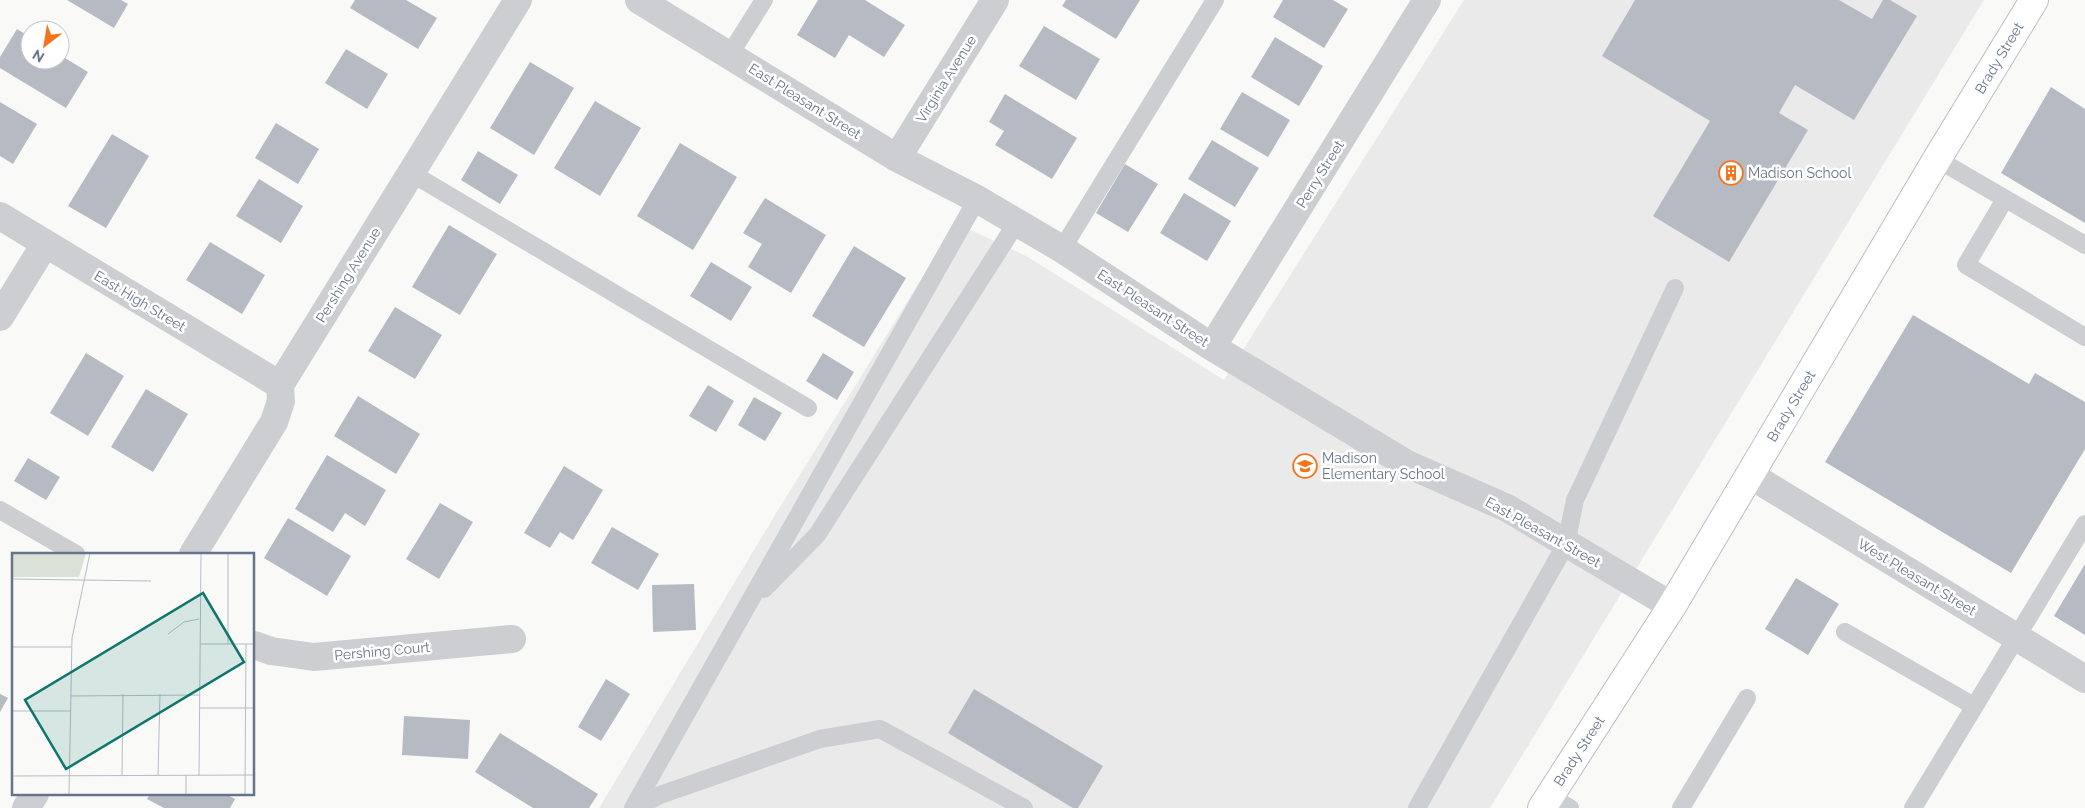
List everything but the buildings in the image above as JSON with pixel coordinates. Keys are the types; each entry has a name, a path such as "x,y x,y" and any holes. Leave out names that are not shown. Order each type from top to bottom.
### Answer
{"highway":[{"name":"Brady Street","path":"1554,804 1937,159 2034,0"}],"street":[{"name":"Pershing Avenue","path":"194,553 274,422 281,401 280,385 518,0"},
{"name":"East Pleasant Street","path":"639,0 897,158 977,199 1062,249 1212,347 1407,464 1507,508 1672,606"},
{"name":"Virginia Avenue","path":"897,158 995,0"},
{"name":"Perry Street","path":"1212,347 1427,0"},
{"name":"East High Street","path":"0,216 280,385"},
{"path":"0,317 45,244"},
{"name":"West Pleasant Street","path":"1750,475 2085,679"},
{"name":"Pershing Court","path":"255,645 271,650 314,657 512,639"},
{"path":"26,808 34,796"}],"lane":[{"path":"730,54 764,0"},
{"path":"1062,249 1215,0"},
{"path":"1937,159 2085,245"},
{"path":"411,173 808,408"},
{"path":"634,808 977,199"},
{"path":"2005,199 1966,265 2085,337"},
{"path":"746,607 816,535 1017,222"},
{"path":"1417,808 1566,544 1575,500 1675,288"},
{"path":"0,510 74,553"},
{"path":"1913,808 2085,524"},
{"path":"1845,632 1974,706"},
{"path":"1681,808 1747,698"},
{"path":"634,808 660,795 820,739 880,729 1024,808"}],"shaded area":[{"name":"Madison Elementary School","path":"1464,0 1984,0 1490,808 599,808 775,515 956,223 1028,257 1224,380"}],"place":[{"name":"Madison School","path":"1731,173"},
{"name":"Madison Elementary School","path":"1305,466"}]}
